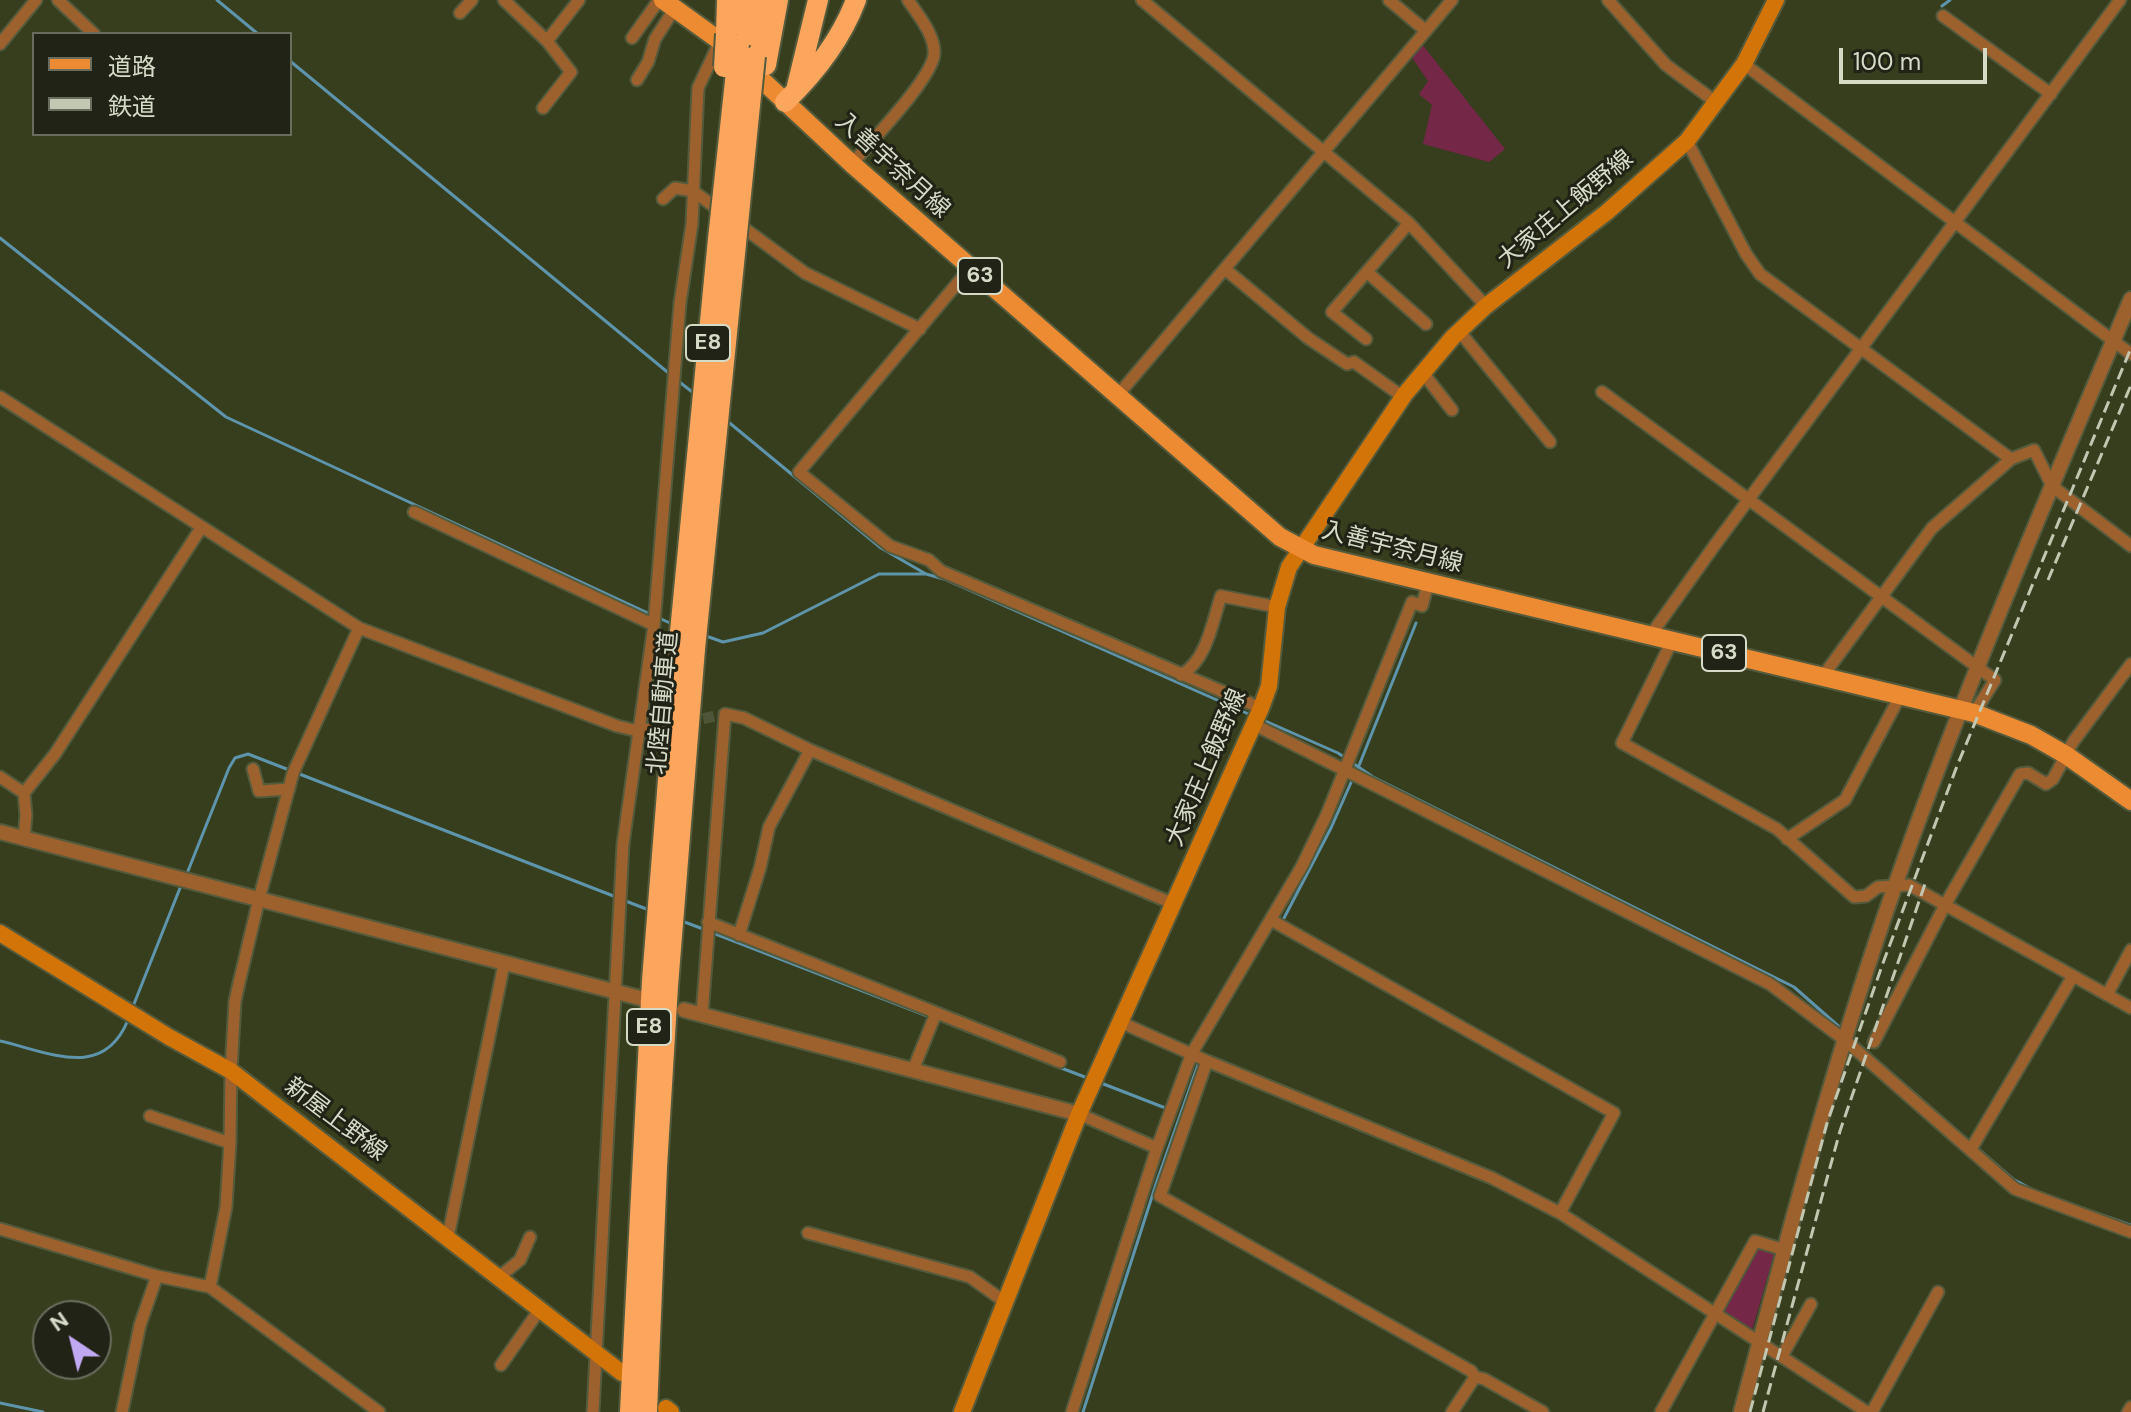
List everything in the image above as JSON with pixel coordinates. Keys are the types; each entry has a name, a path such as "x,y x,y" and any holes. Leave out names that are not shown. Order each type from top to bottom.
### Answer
{"highway":[{"path":"726,244 741,48 727,0"},
{"name":"北陸自動車道","path":"630,1412 652,980 726,244 745,0"},
{"name":"北陸自動車道","path":"741,48 762,0"},
{"path":"741,48 778,0"},
{"path":"785,102 800,78 818,0"},
{"path":"785,102 838,40 856,0"},
{"name":"北陸自動車道","path":"661,1411 657,1167 687,645"}],"main road":[{"name":"大家庄上飯野線","path":"962,1412 1079,1114 1255,725 1273,660 1277,607 1289,567 1299,549 1403,397 1459,331 1486,306 1607,212 1687,141 1744,64 1776,0"},
{"name":"入善宇奈月線","path":"666,3 741,48 785,102 852,164 1280,537 1299,549 1428,583 1967,712 2031,735 2066,755 2131,801"},
{"name":"新屋上野線","path":"0,933 169,1037 231,1071 622,1373"}],"street":[{"path":"0,44 36,0"},
{"path":"58,0 92,32"},
{"path":"460,13 472,0"},
{"path":"504,0 547,41 571,72 543,108"},
{"path":"547,41 579,0"},
{"path":"852,164 928,73 934,54 932,42 908,0"},
{"path":"1142,0 1409,223 1486,306"},
{"path":"1389,0 1426,31"},
{"path":"1118,395 1452,0"},
{"path":"1608,0 1666,65 1717,103"},
{"path":"1650,636 2120,0"},
{"path":"632,38 666,3"},
{"path":"637,80 648,62 666,3"},
{"path":"1943,16 2051,94"},
{"path":"593,1412 623,844 654,625 680,303 692,224 698,88 741,48"},
{"path":"1744,64 2131,354"},
{"path":"1687,141 1746,254 1760,274 2011,459"},
{"path":"663,199 675,188 693,191 805,273 920,329"},
{"path":"1366,339 1332,312 1409,223"},
{"path":"971,267 799,472 890,546 929,560 941,571 1261,708"},
{"path":"1225,269 1308,338 1347,364 1354,362 1403,397"},
{"path":"1367,272 1426,324"},
{"path":"1741,1412 1846,1041 1895,886 1967,712 1978,669 2131,299"},
{"path":"1459,331 1550,442"},
{"path":"1423,373 1452,410"},
{"path":"1602,392 1750,498 1978,669"},
{"path":"0,397 359,628 617,726 638,731 661,727"},
{"path":"1823,676 1932,528 2011,459 2034,450 2052,486 2131,546"},
{"path":"414,512 654,625"},
{"path":"24,839 24,793 55,754 201,528"},
{"path":"1072,1412 1157,1148 1192,1053 1302,866 1327,814 1412,602 1422,606 1428,583"},
{"path":"1181,675 1192,669 1200,657 1221,596 1277,607"},
{"path":"210,1287 226,1207 235,1001 293,773 359,628"},
{"path":"1672,641 1622,743 1777,829 1854,897 1866,896 1878,887 1909,885 2131,1008"},
{"path":"1874,1042 1945,905 2020,774 2028,773 2046,784 2053,779 2073,742 2131,664"},
{"path":"1787,839 1845,800 1900,696"},
{"path":"702,1015 725,714 744,718 810,750 1174,904"},
{"path":"1255,725 1770,984 1846,1041 2015,1189 2131,1232"},
{"path":"739,935 769,827 810,750"},
{"path":"253,769 259,791 289,789"},
{"path":"0,777 24,793"},
{"path":"0,832 640,998"},
{"path":"1271,920 1614,1113 1560,1213"},
{"path":"708,922 1060,1062"},
{"path":"2107,995 2131,950"},
{"path":"448,1237 504,964"},
{"path":"1971,1149 2073,976"},
{"path":"684,1010 1079,1114 1157,1148"},
{"path":"913,1070 936,1013"},
{"path":"1120,1022 1492,1178 1560,1213 1870,1412 1938,1292"},
{"path":"1207,1061 1160,1196 1471,1371 1475,1377 1543,1412"},
{"path":"150,1116 230,1143"},
{"path":"0,1229 157,1276 210,1287 379,1412"},
{"path":"808,1233 970,1277 1005,1302"},
{"path":"499,1277 520,1260 530,1237"},
{"path":"1661,1412 1755,1241 1785,1250"},
{"path":"122,1412 140,1325 157,1276"},
{"path":"1782,1356 1811,1304"},
{"path":"501,1365 540,1309"},
{"path":"1452,1412 1475,1377"}],"shaded area":[{"path":"1421,43 1505,149 1489,162 1423,144 1432,105 1419,94 1428,81 1411,56"},
{"path":"1758,1246 1775,1251 1752,1330 1726,1312 1725,1308"}],"waterway":[{"path":"217,0 256,32"},
{"path":"1942,6 1950,0"},
{"path":"292,63 671,375"},
{"path":"0,238 226,417 650,614"},
{"path":"677,380 696,395"},
{"path":"726,420 881,548 926,574"},
{"path":"706,636 723,642 763,633 879,574 926,574 944,579 1253,716"},
{"path":"657,617 672,624"},
{"path":"1358,768 1416,623"},
{"path":"1263,720 1338,753 1373,777 1794,987 1844,1031"},
{"path":"186,876 229,768 235,758 248,754 616,897"},
{"path":"1283,920 1353,778"},
{"path":"132,1009 182,883"},
{"path":"623,900 649,910"},
{"path":"679,920 706,930"},
{"path":"713,933 930,1017"},
{"path":"116,995 133,1005"},
{"path":"937,1019 982,1037"},
{"path":"0,1041 55,1055 73,1058 89,1056 104,1051 117,1039 128,1020"},
{"path":"1849,1036 1970,1142"},
{"path":"1083,1412 1157,1181 1199,1062"},
{"path":"1056,1066 1090,1079"},
{"path":"1101,1083 1168,1109"},
{"path":"1976,1147 2013,1179 2033,1190"},
{"path":"2059,1200 2131,1225"},
{"path":"0,1403 43,1412"}],"tunnel":[{"path":"687,722 725,714"}],"railway":[{"path":"1750,1412 1827,1123 1883,963 1957,766 2131,348"},
{"path":"2048,580 2131,385"},
{"path":"1763,1412 1840,1131 1925,884"}]}
